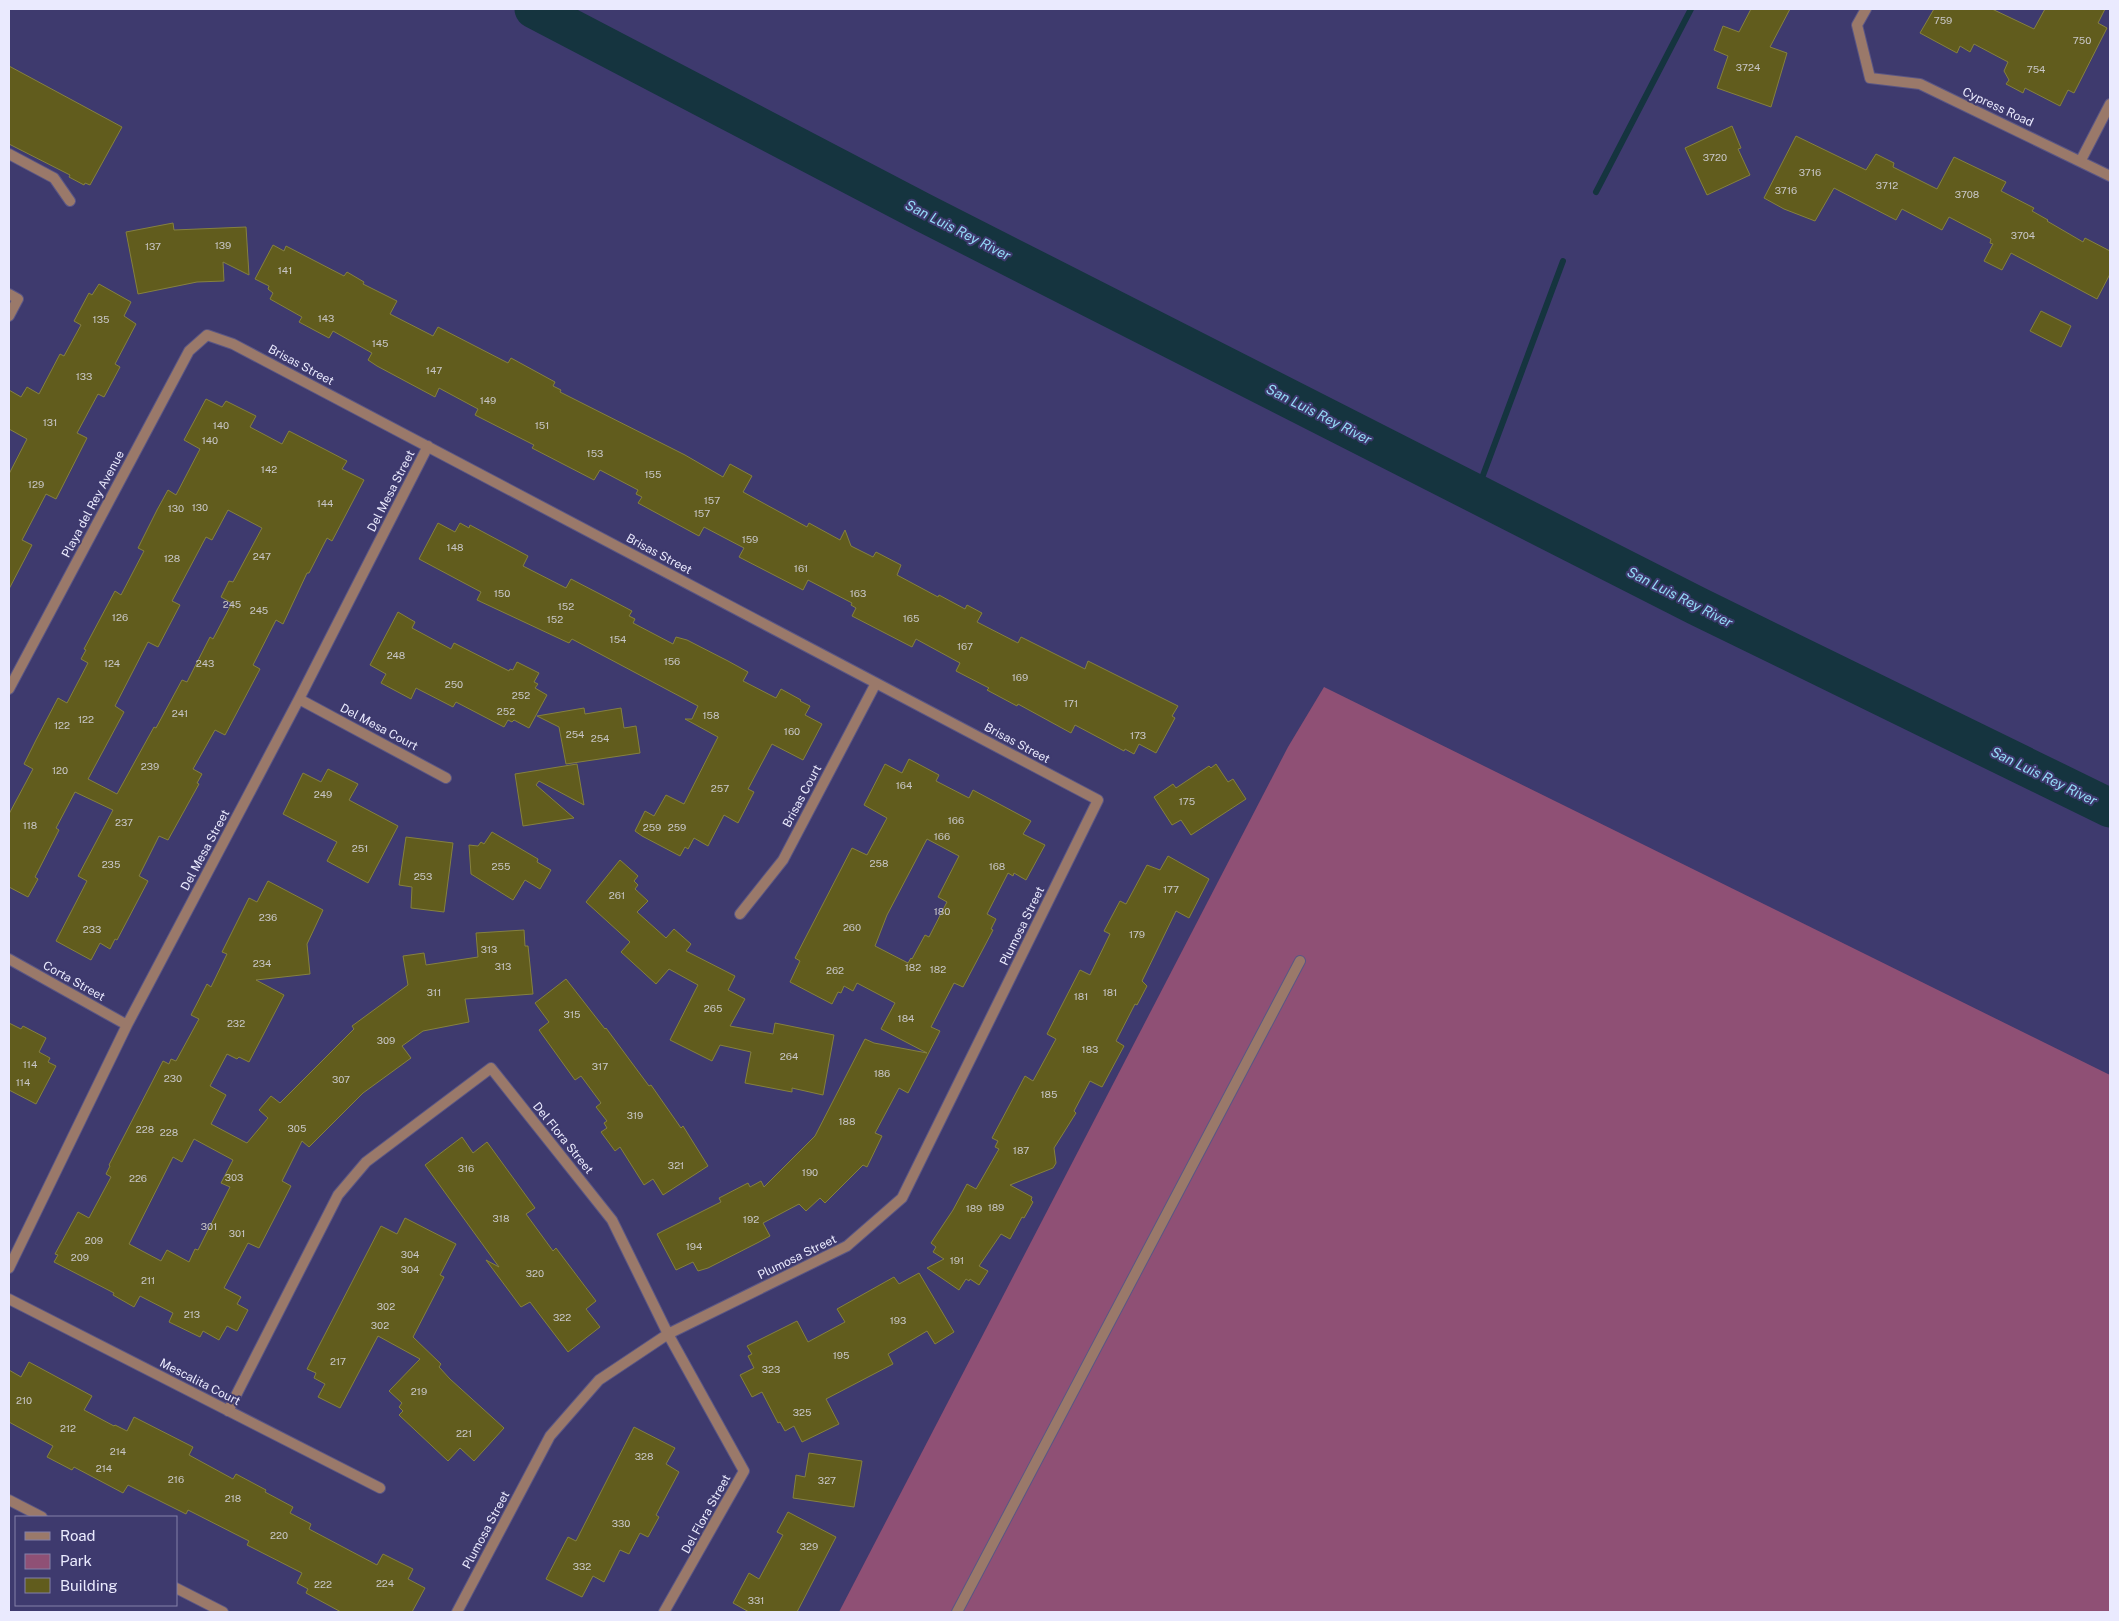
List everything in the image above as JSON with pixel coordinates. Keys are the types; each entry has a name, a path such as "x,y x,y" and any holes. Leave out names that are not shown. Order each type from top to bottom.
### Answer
{"street":[{"name":"Cypress Road","path":"1866,9 1858,25 1870,78 1920,84 2081,160 2110,176"},
{"path":"2081,160 2110,104"},
{"path":"9,154 54,178 70,201"},
{"path":"9,316 13,296"},
{"name":"Brisas Street","path":"207,336 233,344 1098,800"},
{"name":"Playa del Rey Avenue","path":"9,689 189,351 207,336"},
{"name":"Del Mesa Street","path":"9,1268 127,1025 299,698 428,446"},
{"name":"Brisas Court","path":"740,914 783,860 876,683"},
{"name":"Del Mesa Court","path":"299,698 446,778"},
{"name":"Plumosa Street","path":"456,1612 550,1436 600,1380 668,1334 847,1246 902,1198 1098,800"},
{"name":"Corta Street","path":"9,959 127,1025"},
{"path":"957,1612 1300,961"},
{"name":"Del Flora Street","path":"228,1411 338,1195 366,1162 492,1068 612,1220 668,1334 744,1471 664,1612"},
{"name":"Mescalita Court","path":"9,1299 228,1411 315,1453 380,1488"},
{"path":"9,1500 40,1516"},
{"path":"178,1589 223,1612"}],"green space":[{"path":"1324,687 2110,1075 2110,1612 839,1612 1288,747"}],"building":[{"path":"1751,9 1790,9 1770,47 1787,53 1771,107 1717,88 1728,56 1714,50 1723,26 1739,32"},
{"path":"1934,9 1992,9 2034,29 2045,9 2105,9 2098,23 2107,28 2074,93 2068,90 2060,106 2025,88 2023,93 2006,84 2009,80 2004,71 2008,62 1974,44 1970,52 1960,46 1957,53 1920,33"},
{"path":"9,66 122,127 90,185 85,183 84,185 69,177 70,175 9,144"},
{"path":"1732,126 1741,148 1738,149 1750,175 1707,195 1685,148"},
{"path":"1796,136 1866,170 1876,154 1894,163 1893,167 1937,189 1954,157 2006,182 2001,191 2034,208 2032,211 2047,221 2083,242 2085,238 2110,251 2110,274 2097,299 2011,253 2002,270 1984,261 1993,244 1990,243 1991,239 1949,217 1942,230 1902,209 1896,220 1834,188 1815,221 1784,209 1764,198"},
{"path":"173,223 174,230 246,227 249,275 223,262 224,281 197,282 138,294 126,232"},
{"path":"273,245 284,251 286,246 344,276 347,272 364,282 363,284 397,301 390,314 433,336 438,327 508,363 511,358 555,382 553,386 561,390 560,392 685,455 723,477 730,464 752,476 743,492 807,527 809,523 840,540 845,530 851,546 873,557 876,552 901,565 897,575 938,597 939,595 965,609 967,605 982,613 977,622 1018,643 1021,637 1085,669 1088,661 1178,706 1172,716 1175,718 1156,753 1139,744 1134,754 1125,749 1124,751 1075,725 1071,733 1018,704 1017,706 987,690 989,688 956,671 960,663 916,639 912,647 852,616 856,608 851,605 852,603 808,580 803,590 739,557 744,548 704,527 699,536 638,503 642,497 636,494 638,490 600,470 594,480 532,448 534,445 475,415 478,409 439,388 435,397 377,366 368,360 372,353 333,331 329,338 299,322 302,317 270,299 273,293 268,289 269,286 255,279"},
{"path":"99,284 131,302 124,316 136,324 115,364 120,367 104,397 98,394 77,433 87,438 56,499 46,494 22,540 32,545 9,589 9,474 27,439 9,429 9,390 21,397 27,387 39,394 60,354 64,356 81,325 74,321 89,293 92,295"},
{"path":"2041,311 2071,326 2061,347 2030,331"},
{"path":"206,399 222,407 226,401 256,416 250,427 282,444 289,431 347,461 342,469 364,480 332,541 327,538 309,573 307,573 283,624 276,620 253,665 260,669 225,735 215,730 193,769 202,774 197,783 199,784 168,840 159,836 139,876 148,881 117,940 115,939 110,949 100,943 91,960 56,941 87,881 78,876 113,810 75,792 56,828 59,830 35,877 38,879 28,897 9,887 9,814 33,769 24,764 36,740 58,698 67,703 88,663 81,659 86,650 84,649 115,591 121,595 144,551 138,548 168,490 176,495 200,449 184,440","holes":["228,510 262,528 233,582 229,581 221,597 232,603 213,639 210,637 187,682 182,680 117,794 88,779 124,712 115,706 148,642 158,647 180,605 172,601 206,537 212,540"]},
{"path":"438,523 455,532 460,523 469,528 470,525 528,556 523,566 566,588 571,579 632,611 629,616 635,619 633,623 673,644 676,637 687,640 748,672 743,681 776,698 781,689 801,700 810,706 805,715 822,724 803,760 772,744 748,789 754,792 738,823 724,815 708,846 694,838 688,849 685,847 680,856 642,836 635,831 645,811 654,816 666,795 684,804 718,737 685,719 692,719 698,706 572,639 569,643 477,600 481,592 419,559"},
{"path":"398,612 415,622 412,628 451,649 454,643 509,671 510,669 513,670 517,662 539,673 534,682 538,684 535,688 547,695 529,728 514,720 512,722 508,720 504,727 456,702 453,707 416,688 411,699 381,683 386,674 370,665"},
{"path":"584,708 585,714 621,708 624,728 636,726 640,753 566,764 559,727 537,716"},
{"path":"909,759 939,775 936,781 969,798 973,790 1031,821 1023,834 1045,845 1026,880 1014,873 1013,876 1008,873 987,914 996,919 991,929 993,930 963,987 954,983 931,1027 940,1031 908,1093 899,1088 875,1133 882,1136 867,1167 863,1165 825,1203 820,1198 806,1211 799,1204 763,1223 770,1236 759,1242 708,1268 698,1271 693,1262 676,1270 657,1234 721,1202 719,1198 748,1183 750,1187 761,1181 764,1187 815,1136 865,1039 874,1043 927,1053 881,1029 895,1003 857,983 853,991 844,986 841,993 838,992 832,1004 790,982 800,961 795,958 852,848 867,855 887,818 864,805 885,764 902,773","holes":["927,839 959,856 938,897 947,902 929,937 925,935 912,959 908,963 875,946 887,915"]},
{"path":"577,764 584,805 539,781 536,785 574,818 523,826 515,774"},
{"path":"1216,764 1228,782 1233,779 1246,799 1191,835 1181,820 1172,825 1154,797 1173,784 1176,788 1209,766 1211,768"},
{"path":"328,769 358,784 349,800 398,826 368,883 327,861 337,842 283,814 303,773 321,782"},
{"path":"492,832 538,859 537,862 551,870 540,889 525,880 513,900 471,874 469,845 478,846 481,842 484,844"},
{"path":"406,837 453,843 444,912 411,908 412,887 399,885"},
{"path":"1168,856 1209,879 1189,918 1176,911 1142,981 1147,986 1137,1005 1135,1004 1116,1041 1124,1046 1102,1087 1090,1081 1074,1111 1076,1113 1054,1148 1056,1163 1053,1168 1010,1185 1032,1197 1031,1200 1033,1202 1024,1218 1022,1217 1010,1239 1001,1234 979,1266 988,1271 979,1285 970,1279 969,1281 966,1279 959,1290 927,1268 944,1259 933,1252 936,1247 931,1243 953,1210 967,1184 976,1189 999,1149 995,1147 998,1141 992,1138 1025,1076 1033,1081 1056,1039 1047,1034 1080,970 1090,975 1110,934 1104,931 1120,901 1126,904 1147,865 1160,870"},
{"path":"620,860 638,876 634,881 638,885 635,889 648,901 637,912 666,938 674,929 691,944 686,951 735,976 728,990 745,999 730,1026 773,1034 775,1023 834,1035 823,1095 792,1088 792,1092 745,1083 751,1052 720,1045 712,1061 670,1040 698,985 669,969 656,984 621,952 630,942 586,902"},
{"path":"268,881 323,910 307,944 310,974 256,980 284,995 249,1062 227,1054 210,1086 226,1095 211,1124 247,1143 268,1118 259,1110 271,1096 280,1103 354,1029 352,1026 408,985 403,956 424,953 426,965 478,957 476,933 524,930 525,946 528,946 533,994 465,999 469,1022 423,1031 402,1046 411,1058 363,1093 309,1147 302,1141 282,1181 291,1186 259,1248 248,1243 224,1288 241,1297 237,1304 248,1310 237,1331 227,1326 219,1340 203,1331 200,1337 169,1322 173,1313 140,1296 134,1307 113,1295 114,1293 54,1262 58,1255 55,1254 78,1212 89,1218 111,1177 106,1174 109,1165 163,1061 169,1064 171,1059 176,1061 199,1019 191,1015 207,984 211,987 227,954 222,952 249,898 257,902","holes":["194,1139 233,1160 221,1183 230,1187 198,1250 195,1249 189,1262 167,1250 161,1261 129,1244 173,1157 182,1162"]},
{"path":"566,979 606,1028 649,1086 651,1085 681,1128 683,1126 708,1166 663,1195 653,1179 644,1185 620,1147 615,1151 601,1132 607,1128 604,1123 607,1121 596,1107 601,1103 581,1076 575,1080 539,1030 549,1022 535,1003"},
{"path":"9,1023 21,1029 23,1026 46,1038 39,1052 50,1058 48,1062 56,1066 36,1104 9,1090"},
{"path":"462,1137 473,1153 487,1142 535,1208 526,1214 553,1251 556,1248 596,1301 586,1309 600,1327 568,1352 530,1302 521,1307 486,1260 499,1267 425,1165"},
{"path":"405,1218 456,1244 440,1275 444,1277 413,1337 441,1364 439,1367 450,1379 504,1428 474,1461 460,1448 448,1461 399,1415 403,1411 399,1407 402,1403 389,1391 420,1359 378,1336 340,1408 318,1397 325,1384 314,1378 316,1373 307,1369 381,1226 397,1234"},
{"path":"919,1273 954,1332 935,1344 927,1331 888,1354 893,1364 826,1399 839,1424 802,1442 794,1426 785,1431 780,1422 778,1423 762,1392 752,1397 740,1375 754,1368 748,1356 752,1354 747,1346 797,1321 808,1342 845,1322 837,1309 894,1277 899,1284"},
{"path":"29,1362 92,1396 84,1410 127,1431 134,1417 193,1447 189,1455 233,1479 236,1474 293,1507 290,1513 311,1524 309,1529 377,1565 383,1554 413,1569 408,1579 425,1588 412,1612 341,1612 306,1593 308,1589 297,1583 302,1573 247,1545 249,1541 188,1510 186,1514 128,1485 123,1493 74,1467 72,1470 47,1457 53,1446 9,1422 9,1370 21,1377"},
{"path":"634,1427 675,1448 666,1464 679,1472 656,1515 659,1517 648,1537 640,1533 629,1554 620,1550 604,1582 593,1576 582,1597 546,1579 568,1537 576,1541"},
{"path":"809,1453 862,1461 854,1507 793,1498 796,1475 805,1477"},
{"path":"788,1512 836,1537 797,1612 749,1612 733,1603 749,1573 759,1579 783,1535 777,1532"}],"waterway":[{"name":"San Luis Rey River","path":"534,9 924,213 1697,606 2110,808"},
{"path":"1596,192 1691,9"},
{"path":"1476,494 1563,261"}]}
